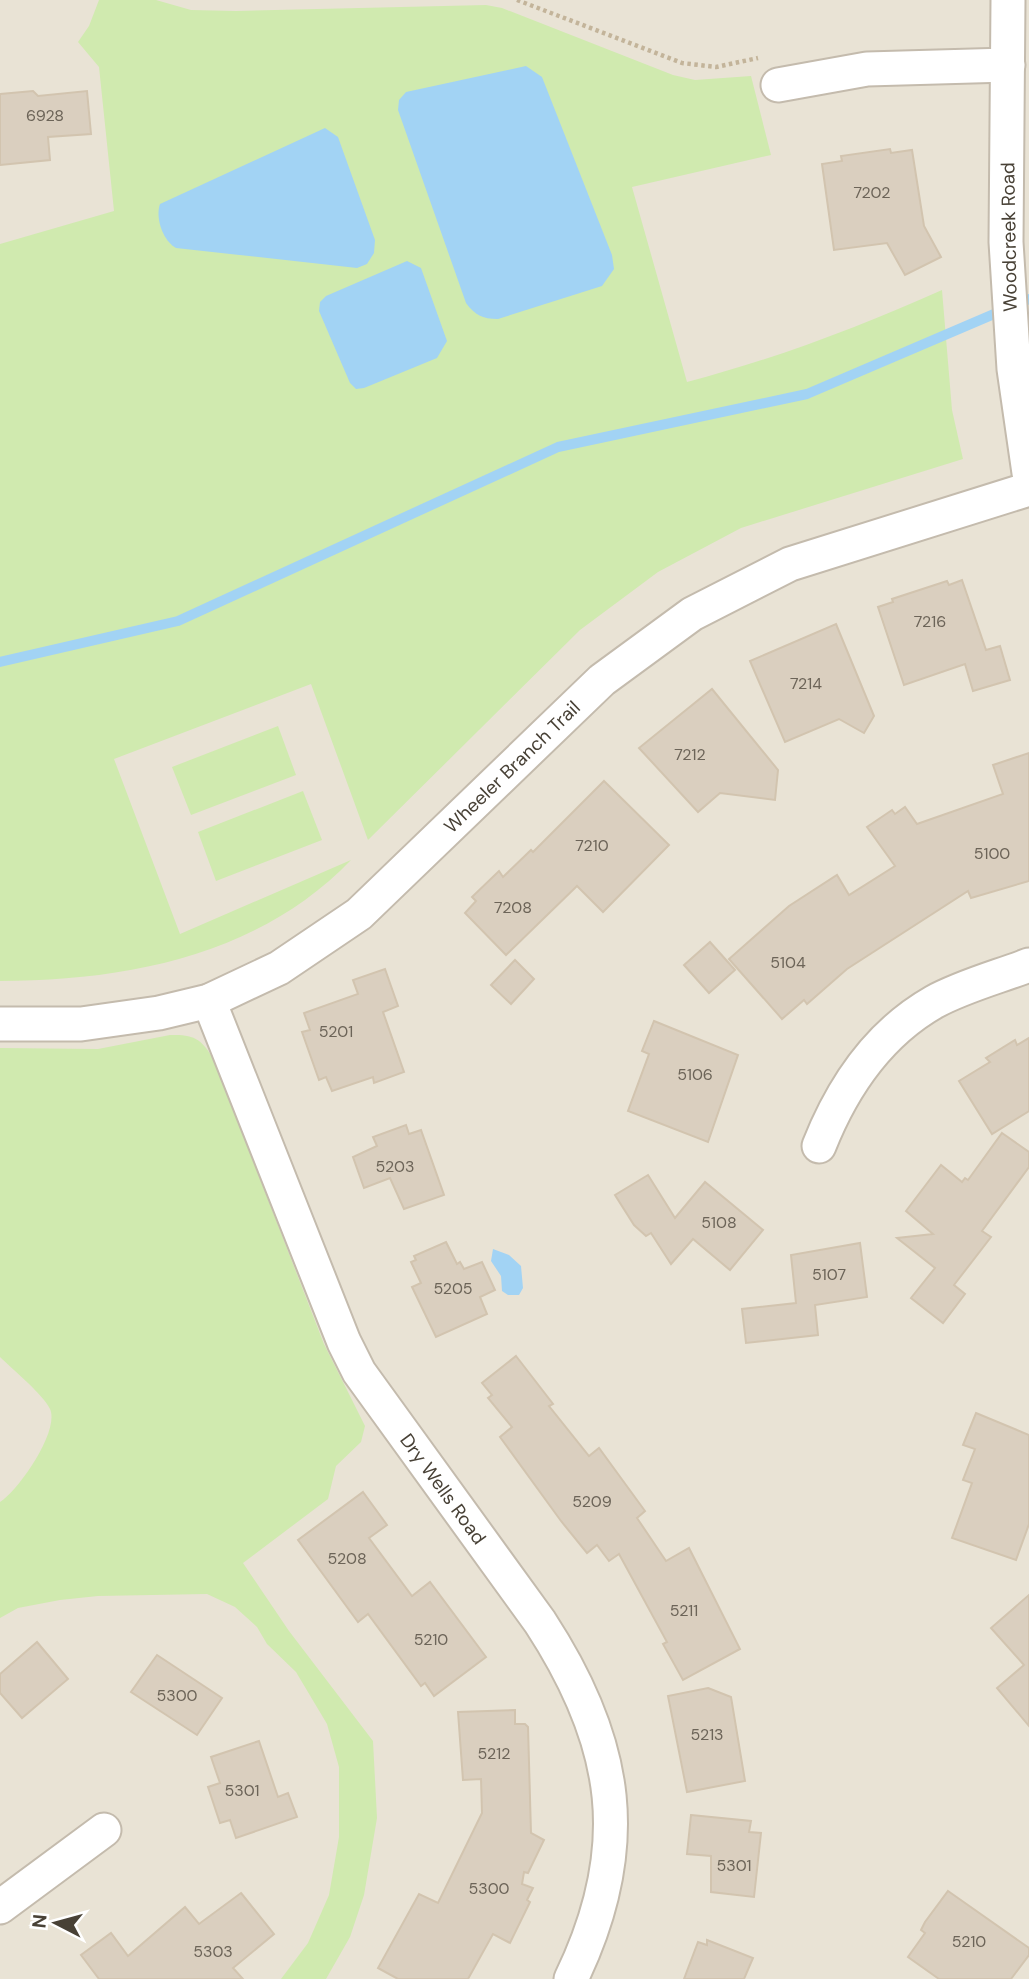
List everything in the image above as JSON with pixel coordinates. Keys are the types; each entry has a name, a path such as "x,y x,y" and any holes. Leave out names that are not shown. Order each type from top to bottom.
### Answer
{"street":[{"name":"Woodcreek Road","path":"1008,0 1006,242 1014,369 1029,473"},
{"path":"773,70 1008,65"},
{"name":"Wheeler Branch Trail","path":"0,1024 113,1021 209,1001 279,968 359,914 602,680 692,614 790,564 952,510 1029,489"},
{"path":"820,1146 832,1114 850,1083 870,1056 915,1014 936,1001 1029,965"},
{"name":"Dry Wells Road","path":"209,1001 344,1342 359,1372 540,1622 565,1661 592,1718 608,1787 612,1833 603,1900 590,1941 571,1979"},
{"path":"0,1907 104,1830"}],"path":[{"path":"517,0 698,67 732,65 773,70"}],"shaded area":[{"path":"0,0 1029,0 1029,1979 0,1979"}],"green space":[{"path":"99,0 156,0 191,10 236,11 486,5 502,8 673,75 695,80 751,76 771,155 632,187 687,382 816,341 942,290 952,410 963,459 741,528 658,572 580,630 368,840 311,684 114,759 180,934 351,860 315,892 276,919 233,940 189,956 143,968 96,975 0,981 0,244 114,211 99,67 78,42 89,26"},
{"path":"278,726 296,775 191,815 172,767"},
{"path":"303,791 322,840 216,881 198,832"},
{"path":"170,1035 196,1039 214,1060 324,1344 365,1426 361,1442 336,1466 328,1499 243,1563 289,1631 373,1741 377,1818 364,1895 350,1937 326,1979 281,1979 308,1943 329,1895 339,1837 339,1767 327,1724 296,1672 267,1644 257,1627 235,1607 207,1594 98,1596 60,1600 18,1608 0,1618 0,1502 17,1486 36,1460 49,1431 51,1419 50,1409 41,1396 0,1357 0,1048 98,1049"}],"water":[{"path":"526,66 542,77 612,255 614,269 602,286 498,319 488,318 476,313 466,303 398,110 399,100 406,92"},
{"path":"325,128 338,137 375,240 374,253 367,264 357,268 176,248 167,240 159,222 160,204"},
{"path":"407,261 421,268 447,341 437,358 356,389 350,383 319,311 320,302 326,296"},
{"path":"493,1249 509,1255 521,1266 523,1288 519,1295 508,1295 502,1291 501,1276 491,1261"}],"building":[{"path":"33,91 38,96 87,91 91,134 48,137 50,160 0,165 0,94"},
{"path":"890,149 891,153 912,150 924,226 941,257 905,275 887,243 834,250 822,164 842,161 841,156"},
{"path":"962,580 986,650 1000,646 1010,680 973,691 965,664 904,685 878,607 893,602 892,599 947,581 949,585"},
{"path":"836,624 874,716 864,733 839,719 785,742 750,661"},
{"path":"712,689 778,770 775,800 720,793 698,812 639,748"},
{"path":"1029,753 1029,881 971,898 968,891 847,969 807,1004 804,1000 782,1019 729,959 789,906 837,875 849,895 895,866 867,827 892,810 895,814 905,807 917,824 1003,794 993,765"},
{"path":"604,781 669,845 603,912 577,886 506,955 465,913 476,901 472,897 499,871 503,877 531,850 533,852"},
{"path":"710,942 735,970 709,993 684,965"},
{"path":"515,960 534,979 511,1004 491,985"},
{"path":"385,969 398,1006 383,1012 404,1072 374,1083 373,1077 332,1091 326,1077 319,1080 302,1032 310,1030 304,1013 358,994 353,980"},
{"path":"654,1021 738,1055 708,1142 628,1111 649,1054 642,1051"},
{"path":"1029,1038 1029,1111 992,1134 959,1081 990,1062 986,1058 1015,1040 1017,1045"},
{"path":"406,1125 409,1134 421,1130 444,1195 404,1209 390,1178 364,1188 353,1157 377,1146 373,1137"},
{"path":"1002,1133 1029,1152 1029,1167 982,1231 991,1237 954,1285 965,1294 943,1323 911,1298 935,1268 897,1238 933,1234 906,1211 941,1165 962,1182 965,1178 968,1180"},
{"path":"648,1175 675,1218 705,1182 763,1230 730,1270 693,1239 671,1264 651,1233 646,1236 634,1225 615,1195"},
{"path":"446,1242 457,1264 460,1262 464,1269 482,1262 495,1290 480,1297 487,1314 436,1337 412,1287 421,1283 411,1262 416,1260 414,1256"},
{"path":"860,1243 867,1297 815,1305 818,1335 746,1343 742,1309 796,1303 791,1255"},
{"path":"516,1356 553,1404 549,1406 589,1456 599,1448 645,1511 637,1518 666,1561 689,1548 740,1649 683,1680 663,1644 667,1642 619,1554 609,1561 597,1545 587,1553 561,1521 500,1437 512,1427 488,1398 492,1395 482,1383"},
{"path":"976,1413 1029,1435 1029,1524 1016,1560 952,1538 972,1483 963,1480 975,1449 963,1445"},
{"path":"363,1492 387,1525 369,1538 412,1596 430,1582 486,1657 434,1696 425,1683 421,1686 368,1614 358,1622 298,1540"},
{"path":"1029,1595 1029,1726 997,1688 1024,1665 991,1628"},
{"path":"37,1642 68,1679 22,1718 0,1693 0,1674"},
{"path":"157,1655 222,1698 197,1735 131,1692"},
{"path":"708,1688 731,1697 745,1781 687,1792 668,1696"},
{"path":"515,1710 515,1724 525,1724 528,1727 531,1833 544,1840 528,1873 524,1872 522,1884 533,1888 527,1900 530,1902 510,1943 493,1934 468,1979 398,1979 378,1968 419,1894 438,1903 482,1813 481,1779 463,1780 458,1712"},
{"path":"259,1741 278,1797 288,1793 297,1817 236,1838 230,1820 220,1823 208,1787 220,1783 211,1757"},
{"path":"691,1815 751,1821 749,1832 761,1833 754,1897 711,1892 711,1856 687,1854"},
{"path":"948,1891 1029,1948 1029,1955 1011,1979 939,1979 908,1957 925,1933 921,1930 925,1922"},
{"path":"241,1893 274,1934 233,1968 243,1979 99,1979 81,1955 111,1933 128,1956 185,1907 199,1924"},
{"path":"707,1940 753,1958 744,1979 684,1979 698,1942 707,1945"}],"waterway":[{"path":"0,662 178,621 558,447 807,394 1029,299"}]}
